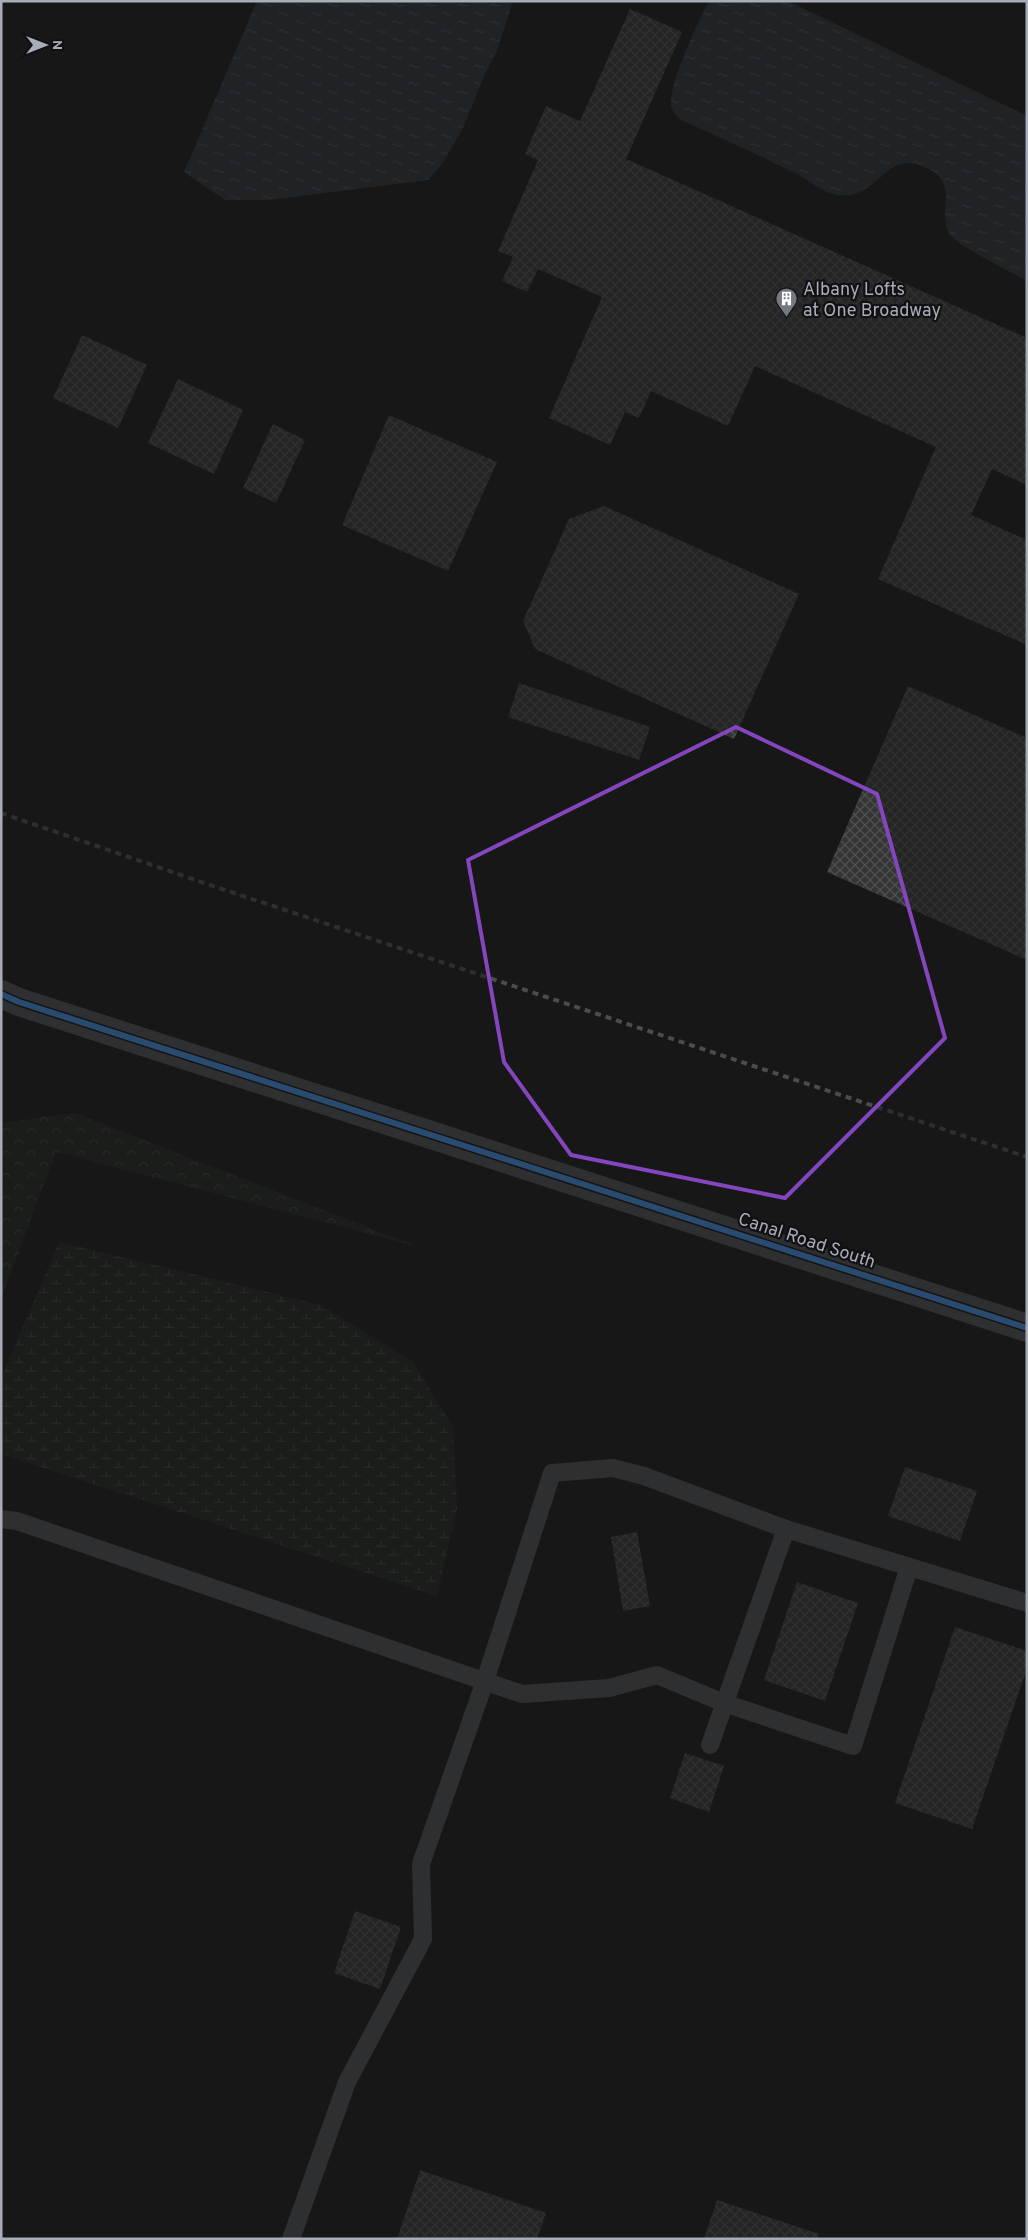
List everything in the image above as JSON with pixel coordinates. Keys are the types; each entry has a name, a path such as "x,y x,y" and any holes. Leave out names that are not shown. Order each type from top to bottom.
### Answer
{"street":[{"name":"Canal Road South","path":"1,994 29,1006 483,1152 577,1180 1027,1328"}],"lane":[{"path":"291,2239 347,2082 423,1939 421,1864 485,1681 552,1473 613,1468 644,1476 786,1529 1027,1604"},
{"path":"1,1519 17,1521 522,1694 609,1688 657,1675 724,1703 852,1746 909,1567"},
{"path":"710,1745 786,1529"}],"highlighted area":[{"path":"736,727 877,794 945,1038 785,1198 571,1155 504,1062 468,860"}],"green space":[{"path":"75,1113 419,1247 56,1152 1,1299 1,1123"},
{"path":"59,1242 321,1305 413,1362 453,1427 457,1508 437,1596 1,1454 1,1378"}],"water":[{"path":"257,1 513,1 497,51 485,74 462,130 442,164 428,180 268,200 225,200 184,172"},
{"path":"709,1 788,1 1027,116 1027,282 971,251 952,237 946,222 945,188 937,174 927,168 912,163 901,164 891,169 864,190 853,194 833,194 781,166 681,120 671,106 672,91 686,50"}],"building":[{"name":"Albany Lofts at One Broadway","path":"630,9 682,32 626,159 1027,338 1027,485 992,469 971,515 1027,540 1027,645 878,579 936,447 755,366 728,426 651,391 639,418 625,412 610,445 549,418 602,297 538,269 527,292 502,281 513,257 498,251 538,160 525,154 546,106 580,121"},
{"path":"82,335 147,365 118,428 53,398"},
{"path":"178,379 243,410 214,474 148,443"},
{"path":"389,415 497,462 448,571 342,525"},
{"path":"273,424 305,440 276,503 243,488"},
{"path":"604,506 799,594 734,739 535,649 523,621 569,519"},
{"path":"519,683 650,727 639,760 508,717"},
{"path":"908,686 1027,738 1027,960 827,872"},
{"path":"905,1467 977,1491 960,1541 888,1516"},
{"path":"637,1532 650,1606 623,1611 611,1537"},
{"path":"797,1582 858,1603 825,1701 764,1680"},
{"path":"955,1627 1027,1651 1027,1668 972,1829 895,1803"},
{"path":"685,1753 724,1766 709,1812 670,1798"},
{"path":"355,1911 401,1927 380,1989 334,1973"},
{"path":"420,2170 546,2213 537,2239 397,2239"},
{"path":"717,2200 819,2234 817,2239 704,2239"}],"railway":[{"path":"1,813 207,884 1027,1157"}],"cycle path":[{"path":"1,994 19,1002 1027,1328"}],"place":[{"name":"Albany Lofts at One Broadway","path":"787,318"}]}
